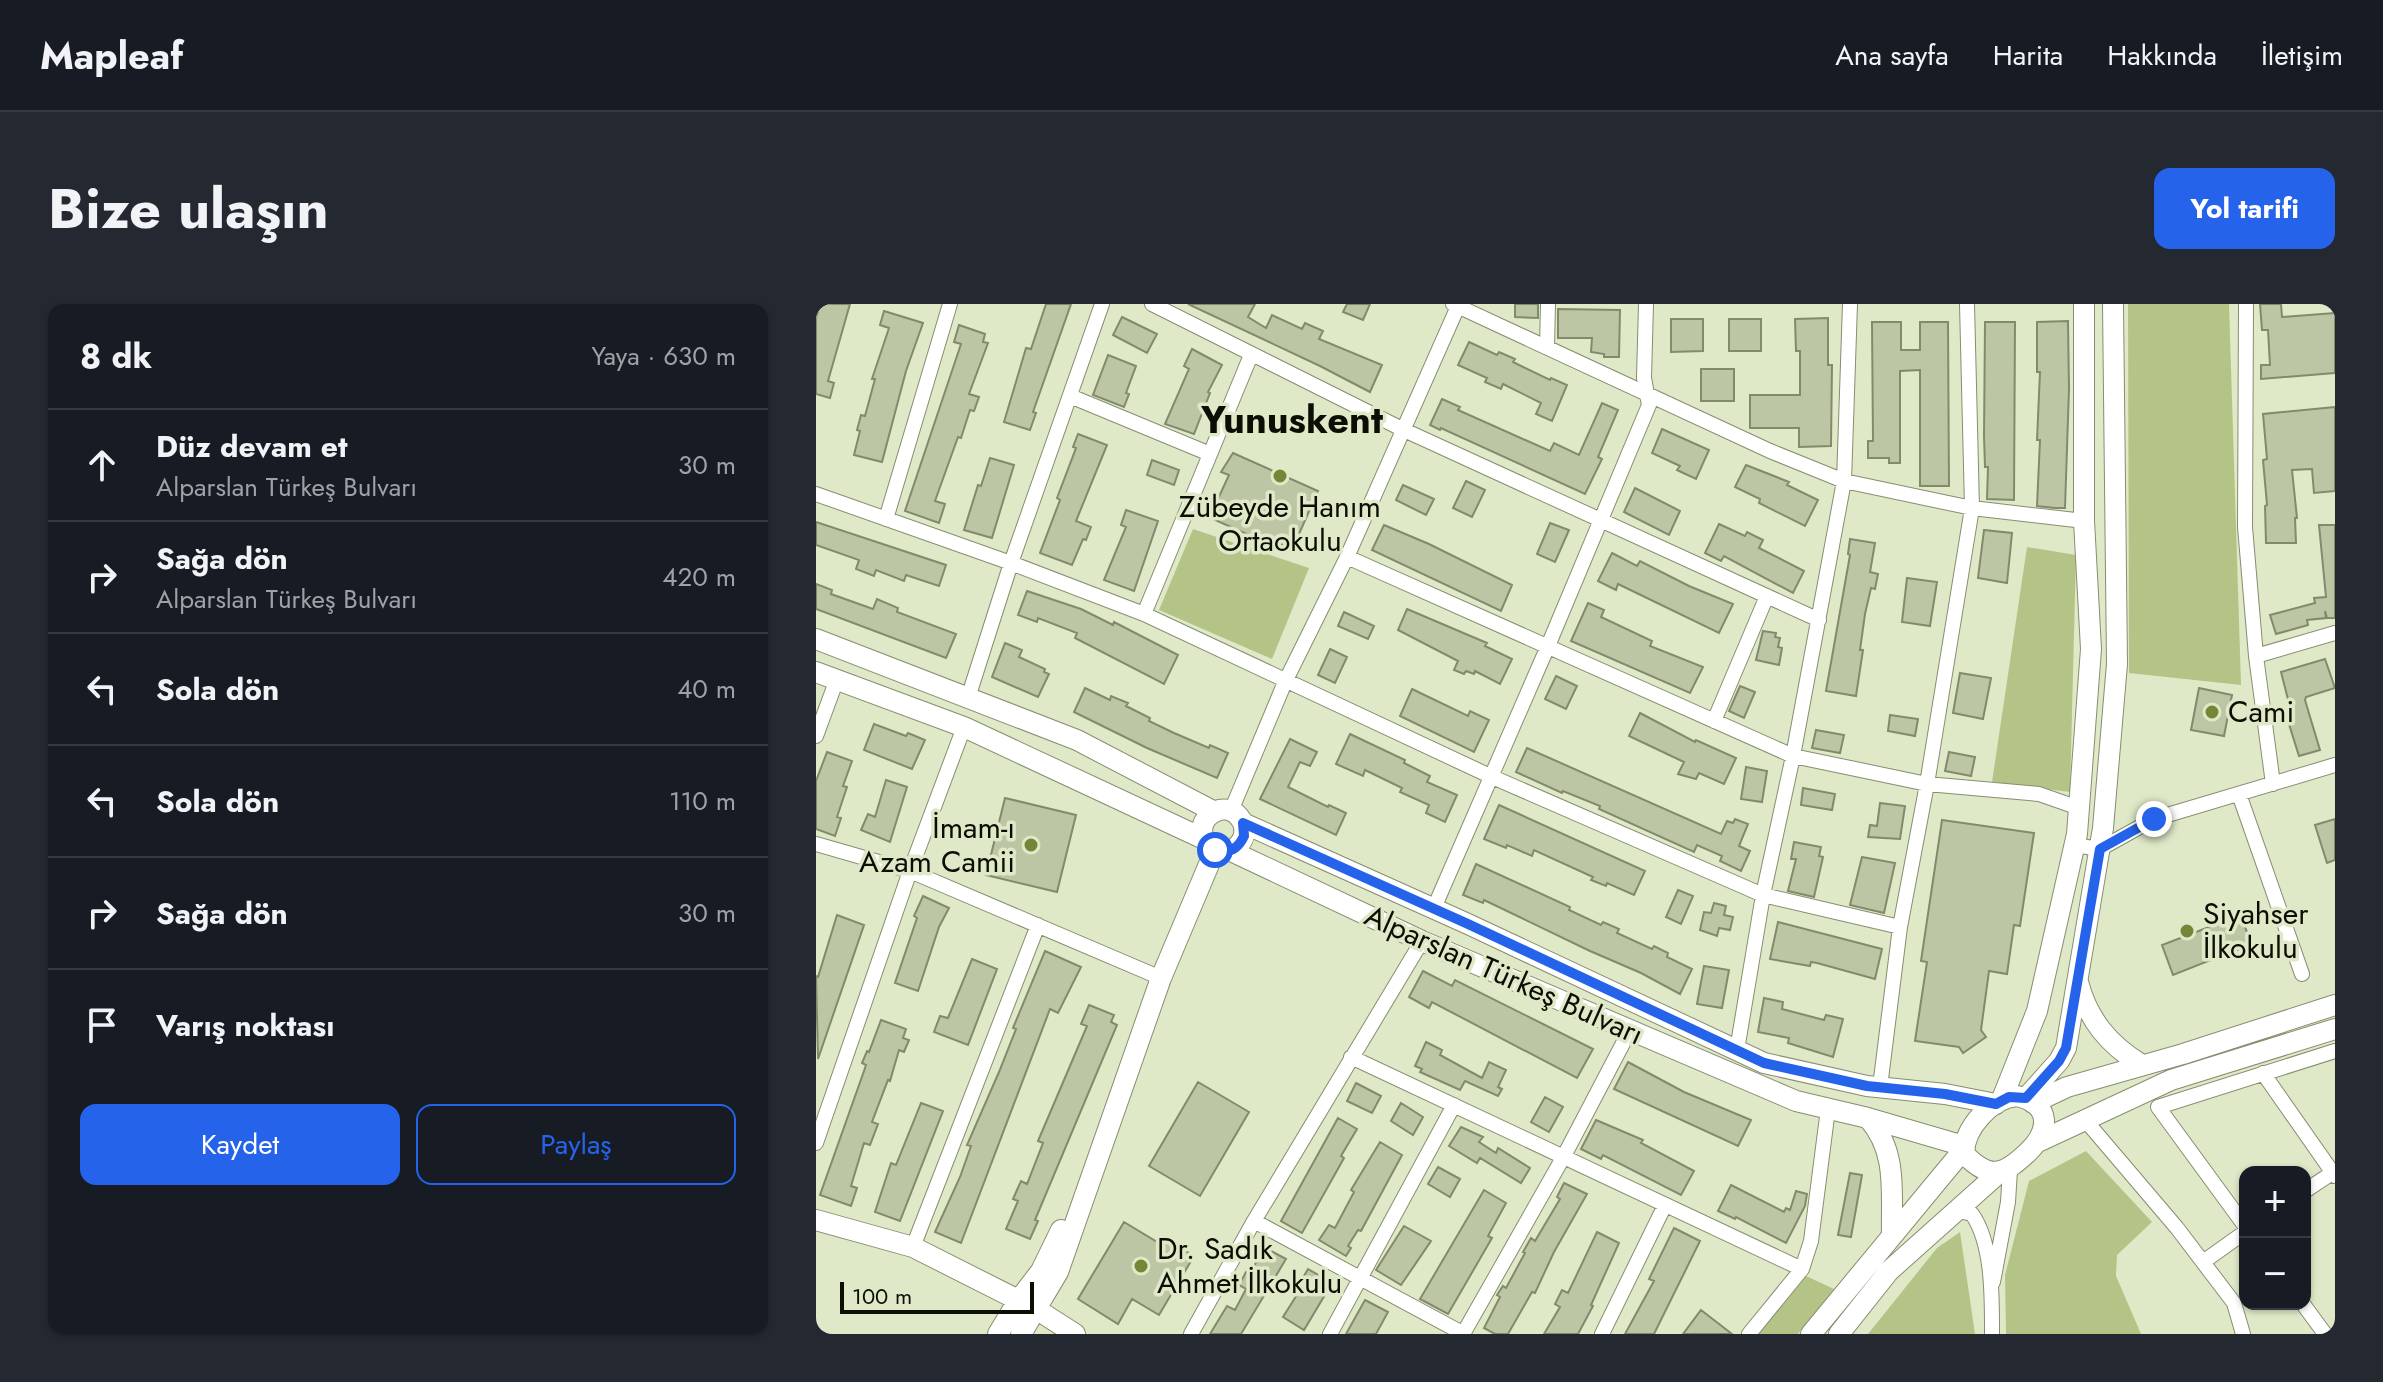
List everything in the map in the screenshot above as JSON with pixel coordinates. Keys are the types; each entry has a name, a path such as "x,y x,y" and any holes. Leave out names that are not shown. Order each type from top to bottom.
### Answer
{"main road":[{"path":"1999,1102 2037,1011 2074,845 2079,808 2091,649 2084,521 2084,304"},
{"path":"2030,1100 2066,1048 2100,849 2117,664 2113,304"},
{"name":"Alparslan Türkeş Bulvarı","path":"816,639 1077,740 1230,815 1764,1063 1880,1087 1999,1102"},
{"name":"Alparslan Türkeş Bulvarı","path":"816,672 964,727 1422,941 1796,1101 1868,1118 1964,1147"},
{"path":"998,1334 1058,1272 1161,978 1217,847 1205,821 1230,815 1244,836 1241,842 1217,847"},
{"path":"2077,976 2082,996 2100,1030 2142,1065"},
{"path":"1811,1334 1964,1147 1981,1116 1999,1102 2017,1096 2030,1100 2335,1005"},
{"path":"1839,1334 1889,1271 1955,1210 2040,1141 2171,1080 2335,1029"},
{"path":"2030,1100 2043,1118 2040,1141"},
{"path":"1868,1118 1889,1152 1892,1234"},
{"path":"1964,1147 1964,1154 1977,1167 1993,1172 2006,1170"},
{"path":"816,1220 913,1247 1027,1305 1075,1334"},
{"path":"1021,1334 1027,1305"}],"street":[{"path":"886,519 950,304"},
{"path":"968,698 1011,563 1102,304"},
{"path":"1152,304 1404,430 1819,620"},
{"path":"1547,347 1548,304"},
{"path":"1434,908 1649,405 1646,392 1646,304"},
{"path":"1737,1050 1763,895 1793,756 1844,481 1850,304"},
{"path":"1880,1087 1900,927 1972,508 1967,304"},
{"path":"2246,304 2245,527 2256,656 2273,784"},
{"path":"1230,815 1285,682 1347,557 1457,305 1770,451 1844,481 1972,508 2084,521"},
{"path":"1144,614 1251,355"},
{"path":"1070,396 1210,454"},
{"path":"816,494 1144,614 1490,776 1763,895 1900,927"},
{"path":"1347,557 1793,756 1927,784 2039,794 2079,808"},
{"path":"1714,721 1767,596"},
{"path":"2256,656 2335,633"},
{"path":"816,736 837,679"},
{"path":"816,1143 910,871 964,727"},
{"path":"2074,845 2100,849 2154,819 2335,765"},
{"path":"2239,794 2302,974"},
{"path":"816,844 910,871 1161,978"},
{"path":"913,1247 1038,925"},
{"path":"1191,1334 1254,1221 1422,941"},
{"path":"1254,1221 1464,1334 1564,1156 1630,1030"},
{"path":"2239,1218 2158,1107 2335,1051"},
{"path":"1351,1057 1802,1269"},
{"path":"2263,1073 2334,1173 2311,1187"},
{"path":"1330,1334 1454,1105"},
{"path":"1749,1334 1802,1269 1811,1241 1828,1109"},
{"path":"2086,1121 2234,1303 2243,1334"},
{"path":"1992,1291 2008,1202 2006,1170"},
{"path":"1602,1334 1665,1205"},
{"path":"1955,1210 1972,1214 1983,1235 1992,1291 1992,1334"},
{"path":"2203,1262 2239,1236"},
{"path":"2307,1310 2325,1334"}],"green space":[{"path":"2128,304 2229,304 2241,685 2129,673"},
{"path":"1193,529 1309,568 1272,659 1159,610"},
{"path":"2027,547 2076,555 2070,792 1992,782"},
{"path":"2086,1151 2152,1222 2117,1255 2116,1276 2141,1334 2006,1334 2005,1275 2029,1181"},
{"path":"1960,1232 1975,1334 1868,1334 1937,1248"},
{"path":"1806,1276 1834,1289 1798,1334 1758,1334"}],"building":[{"path":"820,304 850,304 828,381 834,383 830,398 816,394 816,318"},
{"path":"1046,304 1071,304 1033,412 1036,413 1030,430 1004,422 1026,348 1031,349"},
{"path":"1188,304 1255,304 1248,317 1266,328 1272,315 1302,329 1305,323 1323,331 1319,339 1382,365 1370,392"},
{"path":"1347,304 1370,304 1363,320 1343,312"},
{"path":"1515,304 1538,304 1538,318 1515,317"},
{"path":"2260,304 2281,304 2282,317 2335,313 2335,373 2261,379 2261,365 2270,365 2268,330 2262,330"},
{"path":"1558,309 1620,310 1619,357 1604,357 1604,354 1591,352 1592,338 1558,338"},
{"path":"884,311 923,323 906,371 882,462 854,455 861,415 865,416 875,379 872,379 889,328 880,325"},
{"path":"1122,317 1157,334 1147,353 1113,335"},
{"path":"1828,318 1828,365 1832,365 1831,446 1799,447 1799,428 1750,428 1750,395 1800,395 1800,351 1796,351 1795,319"},
{"path":"1671,319 1703,319 1703,351 1671,352"},
{"path":"1729,319 1761,319 1761,351 1729,351"},
{"path":"2068,321 2065,508 2037,506 2040,372 2037,372 2037,322"},
{"path":"1872,322 1901,322 1901,350 1920,350 1920,322 1948,322 1949,486 1920,486 1920,370 1900,371 1900,463 1889,463 1889,458 1868,458 1868,441 1873,441"},
{"path":"1985,322 2015,322 2014,500 1987,499"},
{"path":"959,325 985,334 983,342 988,343 969,394 979,397 974,411 970,410 961,438 958,437 935,501 945,504 939,523 905,511 961,344 954,342"},
{"path":"1469,342 1497,355 1499,352 1515,359 1513,362 1567,385 1552,421 1536,414 1541,403 1503,384 1501,389 1485,382 1487,378 1458,365"},
{"path":"1192,349 1222,365 1208,392 1194,434 1165,424 1189,369 1184,366"},
{"path":"1108,355 1136,366 1124,407 1093,395"},
{"path":"1701,369 1734,369 1734,401 1701,401"},
{"path":"1442,399 1460,407 1458,410 1550,451 1554,443 1579,455 1602,403 1618,410 1598,457 1602,459 1585,494 1430,425"},
{"path":"2335,407 2335,491 2314,493 2312,469 2292,470 2296,543 2266,543 2263,460 2267,459 2263,414"},
{"path":"1662,429 1709,450 1696,479 1677,470 1680,466 1652,453"},
{"path":"1078,434 1107,445 1076,521 1091,527 1072,565 1040,553 1060,500 1057,498 1076,448 1073,447"},
{"path":"1233,453 1318,491 1292,550 1280,544 1278,548 1204,515 1211,499 1217,501 1229,475 1221,472"},
{"path":"990,458 1014,465 992,538 964,530"},
{"path":"1152,460 1179,470 1174,485 1147,475"},
{"path":"1746,465 1789,482 1787,485 1818,500 1805,526 1735,487"},
{"path":"1466,481 1485,490 1472,517 1453,508"},
{"path":"1403,485 1434,499 1426,515 1396,500"},
{"path":"1635,488 1680,511 1669,535 1624,512"},
{"path":"1126,510 1158,521 1134,591 1104,580 1126,527 1121,525"},
{"path":"816,522 946,565 939,586 906,575 904,581 876,570 874,576 856,569 859,560 816,545"},
{"path":"1550,523 1569,530 1555,562 1537,554"},
{"path":"1719,524 1763,540 1759,548 1804,571 1793,593 1724,556 1721,561 1705,553"},
{"path":"1384,525 1512,585 1501,611 1372,550"},
{"path":"2319,525 2335,525 2335,618 2327,618 2325,611 2326,618 2307,620 2308,625 2276,634 2270,615 2315,603 2314,598 2326,597"},
{"path":"1984,530 2012,533 2007,583 1978,578"},
{"path":"1850,539 1875,543 1870,572 1878,574 1865,614 1856,696 1826,691 1850,555"},
{"path":"1612,553 1637,566 1640,561 1733,604 1719,633 1618,584 1616,590 1598,581"},
{"path":"1907,578 1937,582 1930,626 1902,622"},
{"path":"816,584 832,590 831,594 873,609 877,599 898,608 897,612 956,634 946,658 816,609"},
{"path":"1027,591 1081,609 1113,625 1114,622 1178,655 1164,684 1075,638 1077,633 1038,618 1037,622 1018,615"},
{"path":"1588,603 1604,610 1601,617 1652,641 1650,646 1703,667 1690,693 1571,641"},
{"path":"1407,609 1487,643 1485,646 1512,659 1500,684 1475,671 1474,674 1466,671 1464,674 1454,670 1458,661 1398,630"},
{"path":"1344,612 1374,626 1368,639 1338,626"},
{"path":"1763,631 1776,633 1775,637 1780,638 1779,665 1756,660"},
{"path":"1005,643 1022,650 1019,657 1049,674 1038,697 992,677"},
{"path":"1330,649 1347,657 1335,683 1318,675"},
{"path":"2325,659 2335,688 2306,697 2305,700 2320,750 2299,756 2288,721 2293,719 2281,672"},
{"path":"1960,673 1991,678 1983,719 1953,713"},
{"path":"1556,676 1577,686 1566,709 1545,699"},
{"path":"1740,686 1755,692 1744,718 1729,711"},
{"path":"1085,688 1110,700 1111,696 1128,703 1126,706 1174,733 1228,753 1217,778 1074,712"},
{"name":"Cami","path":"2199,688 2232,695 2224,736 2191,730"},
{"path":"1412,689 1468,716 1470,711 1489,720 1474,752 1400,716"},
{"path":"1640,713 1695,742 1736,758 1724,784 1699,773 1696,779 1678,774 1684,762 1629,736"},
{"path":"1890,715 1918,719 1915,736 1888,731"},
{"path":"874,724 925,740 912,769 864,750"},
{"path":"1816,730 1844,735 1840,753 1812,748"},
{"path":"1350,734 1405,760 1404,763 1430,776 1427,782 1457,795 1445,822 1426,813 1429,805 1400,792 1402,788 1365,770 1363,776 1336,764"},
{"path":"1290,739 1317,752 1310,766 1300,762 1288,787 1346,813 1336,835 1260,799"},
{"path":"1527,748 1721,834 1727,821 1733,823 1735,819 1748,824 1739,846 1750,851 1741,871 1720,861 1722,856 1697,845 1694,852 1599,809 1600,806 1516,772"},
{"path":"827,752 852,761 843,786 847,787 837,817 841,818 835,836 816,829 816,781"},
{"path":"1949,752 1975,757 1971,776 1945,771"},
{"path":"1746,767 1767,771 1762,802 1741,799"},
{"path":"886,780 907,787 890,842 861,830 868,814 875,817"},
{"path":"1803,788 1835,794 1832,810 1801,805"},
{"name":"İmam-ı Azam Camii","path":"1005,798 1076,815 1057,892 986,875"},
{"path":"1880,803 1905,806 1900,839 1868,837 1870,825 1877,826"},
{"path":"1499,805 1645,871 1634,895 1607,883 1606,886 1591,880 1593,877 1534,850 1532,856 1484,839"},
{"path":"2335,819 2335,860 2327,863 2315,825"},
{"path":"1942,820 2034,833 2020,926 2014,925 2007,974 1989,971 1981,1030 1986,1037 1963,1053 1959,1047 1915,1041 1927,962 1921,961"},
{"path":"1794,842 1821,847 1819,856 1823,857 1814,897 1788,891 1796,859 1791,859"},
{"path":"1862,857 1895,863 1884,913 1850,905"},
{"path":"1476,864 1570,907 1569,910 1601,925 1603,922 1619,929 1617,933 1668,953 1667,957 1692,969 1680,994 1484,900 1483,903 1463,895"},
{"path":"1678,890 1693,896 1681,924 1666,917"},
{"path":"923,896 949,908 939,927 918,991 895,983 917,918 914,916"},
{"path":"1714,903 1726,906 1724,915 1733,917 1730,930 1719,928 1717,936 1700,930 1704,912 1711,913"},
{"path":"837,915 864,925 818,1059 816,976"},
{"path":"2240,915 2252,944 2237,950 2234,944 2214,952 2216,958 2173,975 2162,945"},
{"path":"1778,922 1882,949 1875,979 1817,963 1811,962 1810,966 1770,959"},
{"path":"1045,951 1081,967 1058,1013 1050,1009 961,1243 935,1232 960,1177 971,1146 967,1145 999,1072 1016,1029 1013,1028"},
{"path":"972,959 997,969 968,1045 934,1032 940,1016 948,1018"},
{"path":"1704,966 1729,970 1722,1008 1697,1004"},
{"path":"1423,971 1452,986 1455,980 1593,1049 1577,1078 1432,1002 1429,1008 1409,997"},
{"path":"1764,998 1783,1002 1782,1009 1824,1020 1826,1015 1843,1019 1833,1057 1788,1043 1789,1038 1758,1032"},
{"path":"1089,1005 1114,1015 1111,1022 1117,1025 1035,1220 1038,1221 1030,1239 1006,1229 1018,1201 1013,1199 1021,1181 1027,1184 1043,1143 1038,1141 1087,1026 1081,1024"},
{"path":"881,1020 906,1029 903,1038 909,1040 904,1052 899,1050 890,1081 872,1122 878,1124 870,1145 864,1143 851,1186 857,1188 851,1206 820,1195 866,1065 862,1063"},
{"path":"1426,1042 1442,1050 1440,1055 1482,1078 1489,1062 1506,1070 1498,1087 1502,1089 1498,1096 1465,1081 1460,1090 1420,1072 1422,1069 1415,1066"},
{"path":"1628,1062 1684,1092 1751,1120 1738,1146 1614,1089"},
{"path":"1198,1082 1249,1112 1200,1196 1149,1166"},
{"path":"1356,1083 1381,1096 1372,1113 1347,1101"},
{"path":"1545,1097 1563,1107 1549,1132 1531,1122"},
{"path":"921,1103 943,1111 900,1221 875,1212 891,1163 896,1165"},
{"path":"1401,1103 1423,1117 1413,1135 1391,1121"},
{"path":"1338,1118 1357,1129 1302,1233 1281,1221"},
{"path":"1596,1120 1643,1140 1641,1143 1694,1171 1681,1195 1603,1155 1601,1159 1581,1149"},
{"path":"1461,1127 1483,1137 1479,1142 1496,1153 1498,1148 1530,1168 1521,1183 1480,1158 1477,1163 1449,1146"},
{"path":"1380,1142 1402,1155 1361,1231 1358,1230 1348,1246 1351,1248 1346,1256 1319,1240 1329,1225 1335,1228 1354,1192 1351,1190"},
{"path":"1438,1167 1460,1179 1450,1197 1428,1184"},
{"path":"1850,1173 1862,1175 1851,1237 1838,1235"},
{"path":"1564,1183 1587,1194 1535,1293 1532,1292 1508,1334 1495,1334 1484,1328 1500,1297 1497,1295 1503,1286 1506,1288 1531,1238 1535,1241 1560,1199 1557,1197"},
{"path":"1731,1185 1784,1212 1786,1208 1790,1210 1796,1191 1807,1194 1805,1206 1786,1243 1718,1211"},
{"path":"1484,1190 1506,1203 1488,1236 1492,1238 1448,1314 1420,1299"},
{"path":"1124,1222 1159,1243 1162,1237 1194,1256 1159,1315 1132,1299 1118,1324 1078,1299"},
{"path":"1404,1226 1431,1241 1401,1285 1376,1270"},
{"path":"1674,1228 1700,1241 1654,1334 1625,1334 1654,1281 1649,1279"},
{"path":"1597,1232 1619,1243 1593,1306 1578,1334 1544,1334 1560,1307 1555,1304 1562,1290 1568,1293"},
{"path":"1264,1247 1286,1259 1241,1334 1210,1334 1227,1306 1235,1310 1246,1289 1239,1285 1246,1272 1250,1274"},
{"path":"1308,1269 1332,1283 1304,1330 1283,1317 1300,1290 1297,1288"},
{"path":"1365,1300 1388,1312 1376,1334 1346,1334"},
{"path":"1701,1310 1732,1334 1683,1334"}],"place":[{"name":"Zübeyde Hanım Ortaokulu","path":"1280,476"},
{"name":"Cami","path":"2212,712"},
{"name":"İmam-ı Azam Camii","path":"1031,845"},
{"name":"Siyahser İlkokulu","path":"2187,931"},
{"name":"Dr. Sadık Ahmet İlkokulu","path":"1141,1266"}],"district":[{"name":"Yunuskent","path":"1292,420"}],"route":[{"path":"1215,850 1224,852 1237,847 1244,836 1243,823 1468,924 1764,1063 1867,1086 1945,1094 1996,1104 2009,1097 2026,1098 2059,1061 2066,1048 2100,849 2154,819"}]}
